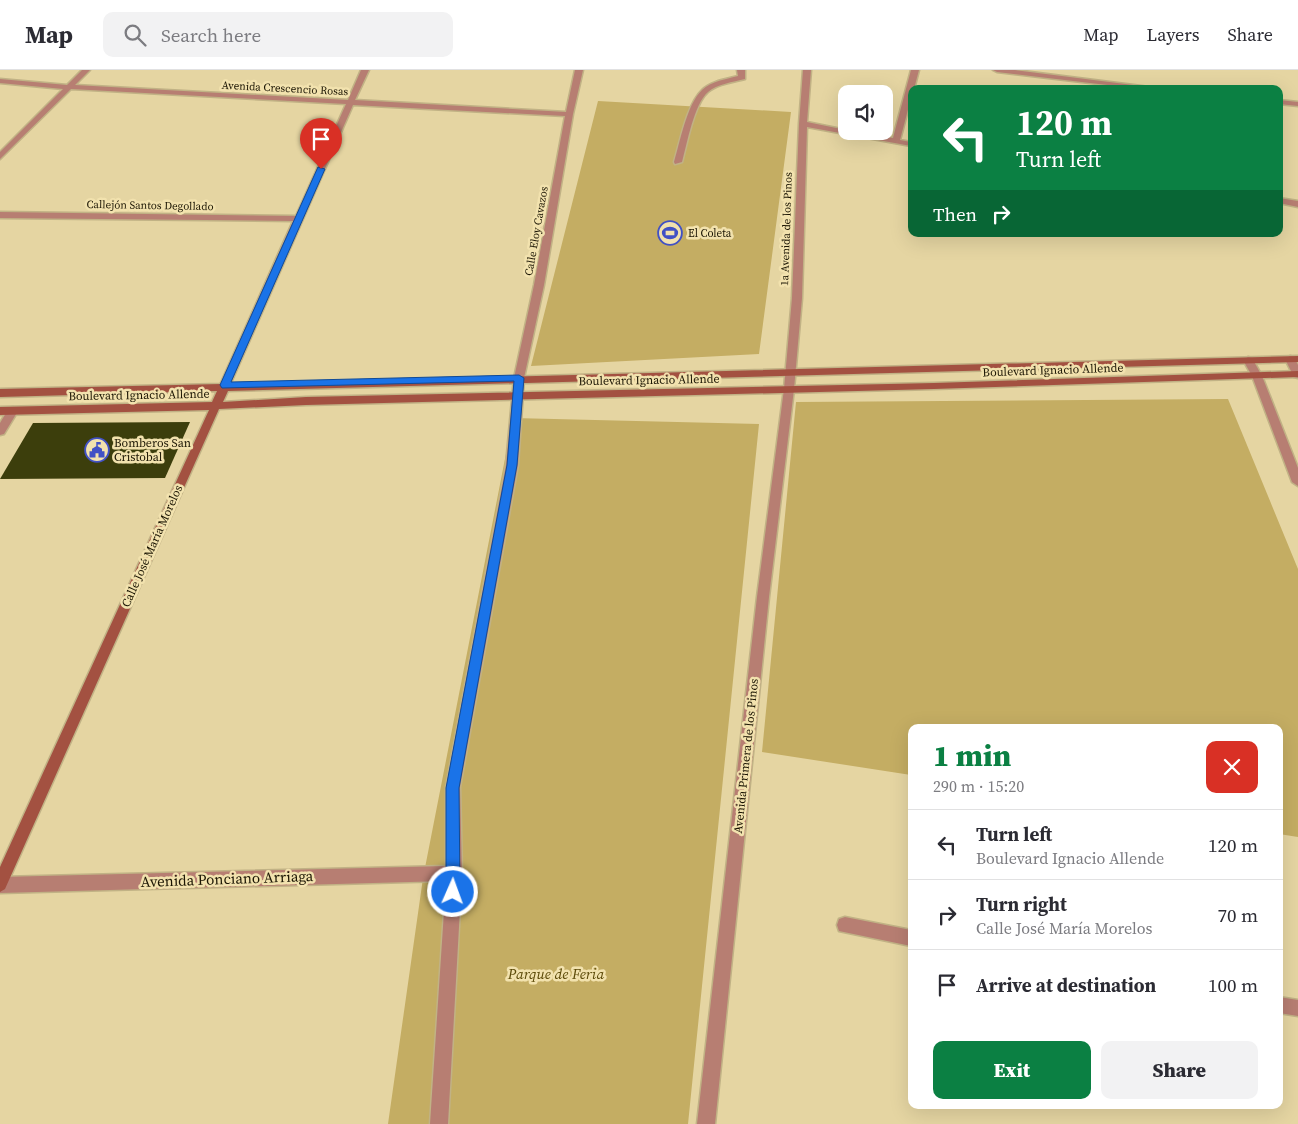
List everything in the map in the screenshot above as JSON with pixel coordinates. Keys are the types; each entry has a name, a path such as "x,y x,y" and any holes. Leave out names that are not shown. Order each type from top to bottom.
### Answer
{"main road":[{"name":"Boulevard Ignacio Allende","path":"0,393 225,385 1294,359"},
{"name":"Boulevard Ignacio Allende","path":"0,411 1298,374"},
{"name":"Calle José María Morelos","path":"0,884 225,385"}],"street":[{"path":"0,157 86,70"},
{"name":"Calle José María Morelos","path":"225,385 365,70"},
{"name":"Calle Eloy Cavazos","path":"439,1124 454,873 453,788 512,465 516,396 519,378 539,285 569,114 579,70"},
{"path":"678,162 692,118 704,92 723,82 742,77 741,70"},
{"name":"1a Avenida de los Pinos","path":"788,389 796,298 803,124 808,70"},
{"path":"911,85 915,70"},
{"path":"997,70 1127,85"},
{"name":"Avenida Crescencio Rosas","path":"0,82 569,114"},
{"path":"896,142 908,97"},
{"path":"1283,102 1298,104"},
{"path":"803,124 908,144"},
{"path":"1283,202 1298,204"},
{"name":"Callejón Santos Degollado","path":"0,215 300,218"},
{"path":"1294,359 1298,374"},
{"path":"1248,360 1257,376 1298,482"},
{"name":"Avenida Primera de los Pinos","path":"706,1124 761,616 788,389"},
{"path":"0,431 13,411"},
{"name":"Avenida Ponciano Arriaga","path":"0,884 454,873"},
{"path":"845,926 908,937"},
{"path":"1283,1006 1298,1008"}],"green space":[{"name":"El Coleta","path":"598,101 791,112 759,354 531,366"},
{"path":"1228,399 1298,569 1298,837 1283,835 1283,724 908,724 908,775 762,752 796,402"},
{"name":"Parque de Feria","path":"513,418 759,424 688,1124 388,1124 423,878"}],"building":[{"name":"Bomberos San Cristobal","path":"190,422 165,478 0,479 33,423"}],"place":[{"name":"El Coleta","path":"670,233"},
{"name":"Bomberos San Cristobal","path":"97,450"}],"route":[{"path":"321,169 225,385 519,378 516,396 512,465 453,788 453,892"}]}
